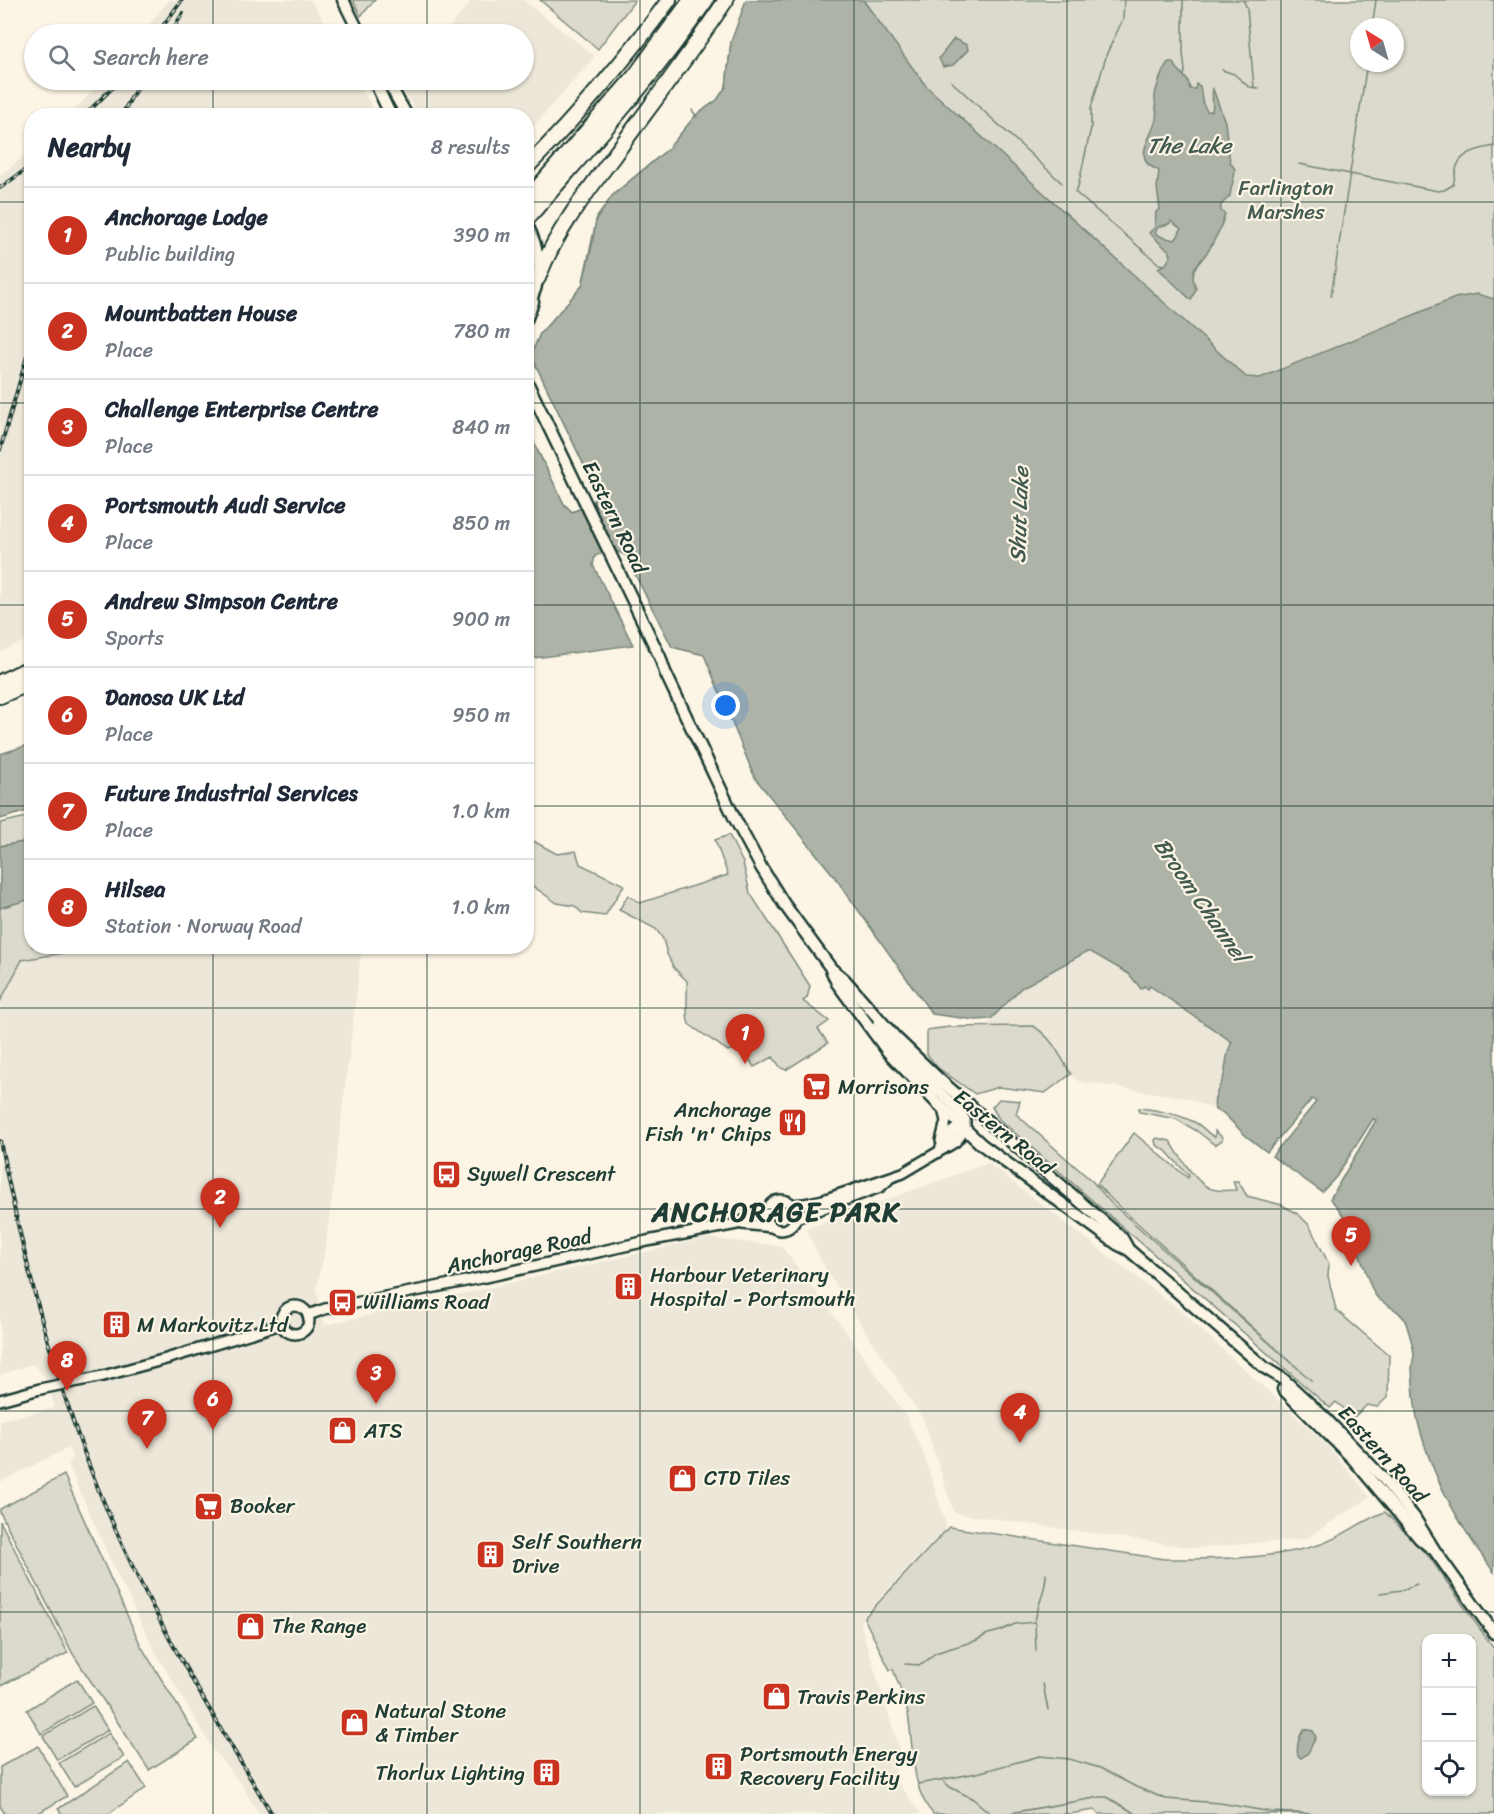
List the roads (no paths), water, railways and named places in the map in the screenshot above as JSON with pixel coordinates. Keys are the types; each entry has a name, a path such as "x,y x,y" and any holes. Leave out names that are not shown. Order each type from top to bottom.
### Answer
{"highway":[{"path":"534,159 576,114 669,0"},
{"path":"534,199 634,77 691,0"},
{"path":"534,199 638,92 706,0"},
{"path":"538,278 549,251 576,206 671,79 726,0"},
{"path":"0,682 24,671"},
{"path":"0,696 24,686"}],"main road":[{"path":"335,0 347,24"},
{"path":"343,0 355,24"},
{"path":"379,90 387,108"},
{"path":"393,90 403,108"},
{"path":"534,241 537,248 538,278 534,296"},
{"name":"Eastern Road","path":"534,398 655,660 665,672 735,819 784,904 830,968 837,983 888,1052 943,1109 1014,1169 1117,1244 1129,1250 1265,1368 1353,1459 1420,1539 1435,1551 1494,1633"},
{"name":"Eastern Road","path":"534,411 568,473"},
{"name":"Eastern Road","path":"830,968 844,979 873,1015 932,1072 1122,1238 1129,1250"}],"street":[{"path":"873,1015 900,1053 956,1109 963,1125"},
{"path":"938,1151 946,1127 946,1116 943,1109"},
{"path":"889,1179 813,1202 792,1204 779,1200 773,1202 767,1209 767,1218 772,1227 780,1230 787,1228 796,1218 880,1187 889,1179 955,1142 963,1125 975,1110"},
{"path":"792,1204 796,1218"},
{"name":"Anchorage Road","path":"737,1224 767,1209"},
{"name":"Anchorage Road","path":"308,1315 325,1309 486,1277 647,1241 737,1224 772,1227"},
{"path":"291,1306 303,1308 308,1315 307,1329 299,1334 290,1334 281,1324 281,1314 291,1306"},
{"path":"0,1400 166,1359 281,1324"}],"water":[{"path":"746,0 863,0 926,86 1246,377 1260,378 1455,298 1477,294 1494,299 1494,1572 1448,1501 1431,1463 1418,1422 1412,1368 1414,1356 1406,1323 1399,1313 1375,1295 1351,1230 1330,1199 1376,1120 1373,1119 1336,1177 1322,1192 1272,1156 1316,1102 1312,1099 1267,1152 1246,1136 1223,1113 1215,1110 1215,1096 1224,1076 1227,1055 1232,1042 1150,986 1148,989 1144,986 1141,989 1129,974 1091,952 1086,952 1021,988 991,1019 976,1020 932,1014 834,876 755,778 704,655 672,647 625,555 614,548 595,556 593,565 633,645 534,658 534,443 564,504 572,512 594,503 595,488 534,361 534,348 540,334 582,286 596,220 612,196 668,149 696,115 717,100 726,87 731,42"},
{"path":"954,39 967,45 968,50 953,65 943,67 939,58"},
{"name":"The Lake","path":"1172,62 1188,81 1190,89 1195,89 1196,84 1200,86 1203,104 1207,111 1212,111 1213,89 1225,122 1230,162 1235,169 1230,196 1221,205 1221,211 1225,214 1220,229 1209,250 1194,269 1193,279 1196,289 1191,300 1158,268 1166,264 1171,256 1169,250 1149,233 1155,227 1156,212 1160,209 1157,188 1159,171 1146,161 1144,154 1156,119 1156,92 1167,64","holes":["1171,221 1181,229 1175,240 1155,233 1158,227 1169,224"]},
{"path":"24,746 24,812 0,819 0,754"},
{"path":"24,842 24,901 0,908 0,846"},
{"path":"1304,1729 1313,1731 1316,1737 1308,1753 1301,1758 1298,1756 1298,1745"}],"waterway":[{"path":"1124,0 1123,19 1107,53 1091,108 1091,128 1075,192 1159,264 1164,265"},
{"path":"1183,0 1184,76"},
{"path":"1243,0 1247,8 1254,88"},
{"path":"1373,18 1376,0"},
{"path":"1222,70 1234,74 1249,87 1259,88"},
{"path":"1331,296 1366,72"},
{"path":"951,81 1062,183"},
{"path":"692,110 697,117"},
{"path":"1299,164 1438,191 1453,185 1457,166 1463,157 1494,146"},
{"path":"905,1664 920,1665 935,1653 975,1641 1015,1624 1035,1622 1045,1587 1046,1574"},
{"path":"1380,1593 1402,1590 1417,1584"},
{"path":"1035,1622 1036,1651"},
{"path":"1043,1684 1048,1710"},
{"path":"918,1784 977,1773 1040,1756 1069,1759 1100,1768 1136,1787 1166,1799 1220,1803 1271,1812 1318,1814"},
{"path":"942,1780 973,1799 991,1814"},
{"path":"1004,1814 1101,1797 1107,1797 1136,1814"}],"railway":[{"path":"164,24 182,0"},
{"path":"176,24 183,13"},
{"path":"92,108 110,90"},
{"path":"125,108 135,90"},
{"path":"0,188 24,171"},
{"path":"0,450 24,367"},
{"path":"0,1141 35,1296 49,1347 101,1496 122,1544 174,1648 272,1814"}],"place":[{"name":"Anchorage Lodge","path":"745,1064"},
{"name":"Morrisons","path":"817,1087"},
{"name":"Anchorage Fish 'n' Chips","path":"792,1122"},
{"name":"Sywell Crescent","path":"446,1174"},
{"name":"Mountbatten House","path":"220,1228"},
{"name":"Andrew Simpson Centre","path":"1351,1266"},
{"name":"Harbour Veterinary Hospital - Portsmouth","path":"629,1287"},
{"name":"Williams Road","path":"342,1302"},
{"name":"M Markovitz Ltd","path":"116,1325"},
{"name":"Hilsea","path":"67,1391"},
{"name":"Challenge Enterprise Centre","path":"376,1404"},
{"name":"Danosa UK Ltd","path":"213,1430"},
{"name":"ATS","path":"343,1431"},
{"name":"Portsmouth Audi Service","path":"1020,1443"},
{"name":"Future Industrial Services","path":"147,1449"},
{"name":"CTD Tiles","path":"683,1478"},
{"name":"Booker","path":"209,1506"},
{"name":"Self Southern Drive","path":"491,1554"},
{"name":"The Range","path":"251,1626"},
{"name":"Travis Perkins","path":"776,1697"},
{"name":"Natural Stone & Timber","path":"354,1723"},
{"name":"Portsmouth Energy Recovery Facility","path":"719,1766"},
{"name":"Thorlux Lighting","path":"546,1773"}],"district":[{"name":"ANCHORAGE PARK","path":"776,1212"}],"park label":[{"name":"Farlington Marshes","path":"1286,200"}],"water label":[{"name":"Shut Lake","path":"1019,515"},
{"name":"Broom Channel","path":"1201,900"}]}
